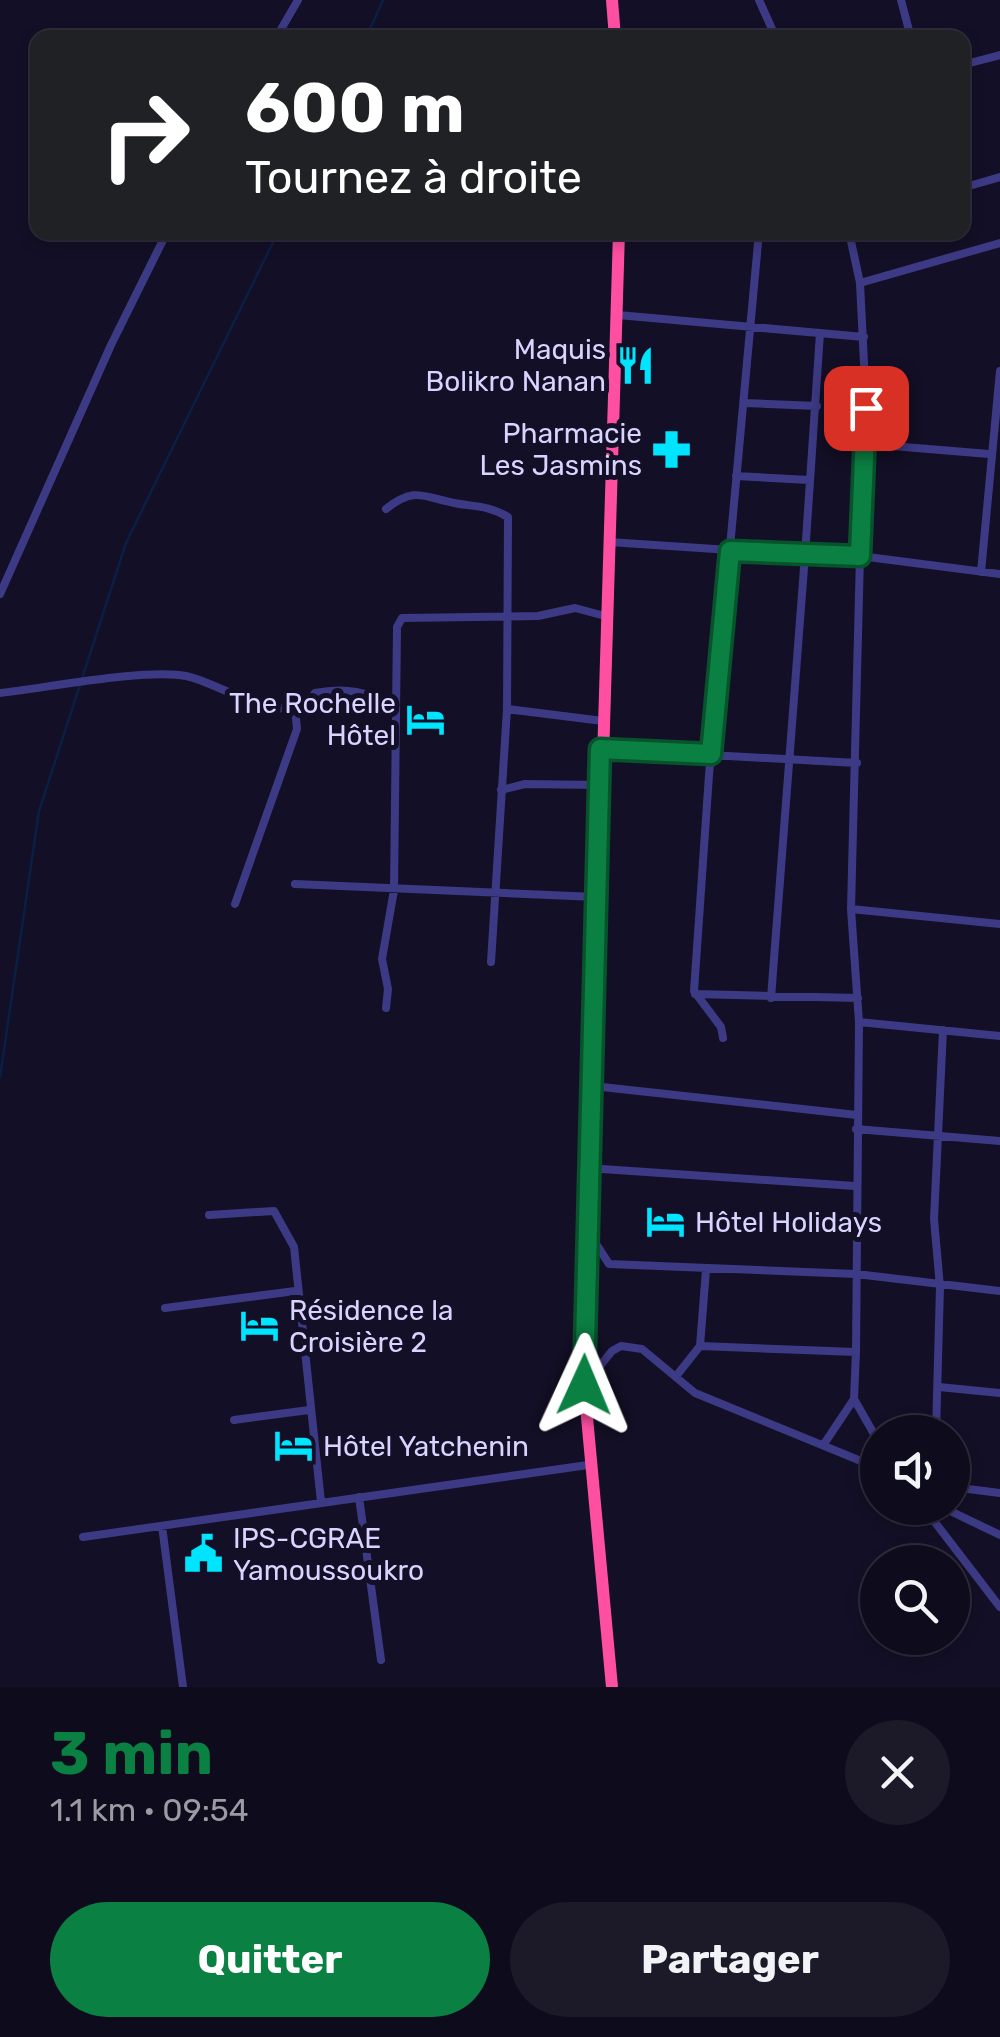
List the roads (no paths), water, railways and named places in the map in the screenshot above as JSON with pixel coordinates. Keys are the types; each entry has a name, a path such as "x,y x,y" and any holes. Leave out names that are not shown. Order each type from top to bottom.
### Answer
{"highway":[{"path":"612,0 614,30"},
{"path":"612,1687 588,1464 584,1385 600,749 619,240"}],"street":[{"path":"281,30 298,0"},
{"path":"759,0 772,30"},
{"path":"901,0 909,30"},
{"path":"970,63 1000,55"},
{"path":"970,186 1000,177"},
{"path":"0,594 111,345 163,240"},
{"path":"724,1038 721,1027 695,994 711,754 758,240"},
{"path":"824,1444 854,1398 856,1352 854,1186 859,1022 851,909 860,556 868,444 860,283 850,240"},
{"path":"860,283 1000,244"},
{"path":"618,315 750,330 864,337"},
{"path":"771,998 820,333"},
{"path":"981,572 989,454 1000,371"},
{"path":"745,402 817,406"},
{"path":"868,444 989,454"},
{"path":"736,476 809,480"},
{"path":"986,490 1000,490"},
{"path":"386,509 400,498 428,492 452,503 487,504 508,516 507,709 491,962"},
{"path":"609,542 860,556 1000,574"},
{"path":"386,1008 388,989 382,959 394,890 397,627 402,618 538,616 575,608 605,616"},
{"path":"0,693 174,674 276,708 295,708 307,704 315,693 339,688 363,690 395,706"},
{"path":"236,904 297,729 295,708"},
{"path":"507,709 603,720"},
{"path":"600,749 857,762"},
{"path":"501,790 524,784 600,785"},
{"path":"295,884 596,897"},
{"path":"851,909 1000,924"},
{"path":"695,994 858,998"},
{"path":"859,1022 1000,1036"},
{"path":"937,1415 940,1287 934,1219 941,1136 943,1030"},
{"path":"590,1086 857,1115"},
{"path":"856,1129 1000,1142"},
{"path":"588,1168 854,1186"},
{"path":"209,1216 274,1210 294,1247 308,1410 321,1502"},
{"path":"586,1228 609,1264 856,1274 940,1287 1000,1290"},
{"path":"677,1375 700,1346 706,1270"},
{"path":"166,1308 296,1291"},
{"path":"584,1385 621,1346 652,1354 696,1393 860,1460"},
{"path":"700,1346 856,1352"},
{"path":"938,1387 1000,1393"},
{"path":"854,1398 863,1415"},
{"path":"234,1420 308,1410"},
{"path":"83,1537 588,1464"},
{"path":"970,1489 1000,1493"},
{"path":"359,1497 380,1660"},
{"path":"970,1521 1000,1535"},
{"path":"937,1525 1000,1607"},
{"path":"162,1526 183,1687"}],"waterway":[{"path":"370,30 383,0"},
{"path":"0,1077 39,811 126,543 274,240"}],"place":[{"name":"Maquis Bolikro Nanan","path":"636,365"},
{"name":"Pharmacie Les Jasmins","path":"672,449"},
{"name":"The Rochelle Hôtel","path":"426,719"},
{"name":"Hôtel Holidays","path":"665,1222"},
{"name":"Résidence la Croisière 2","path":"259,1326"},
{"name":"Hôtel Yatchenin","path":"293,1446"},
{"name":"IPS-CGRAE Yamoussoukro","path":"203,1554"}]}
